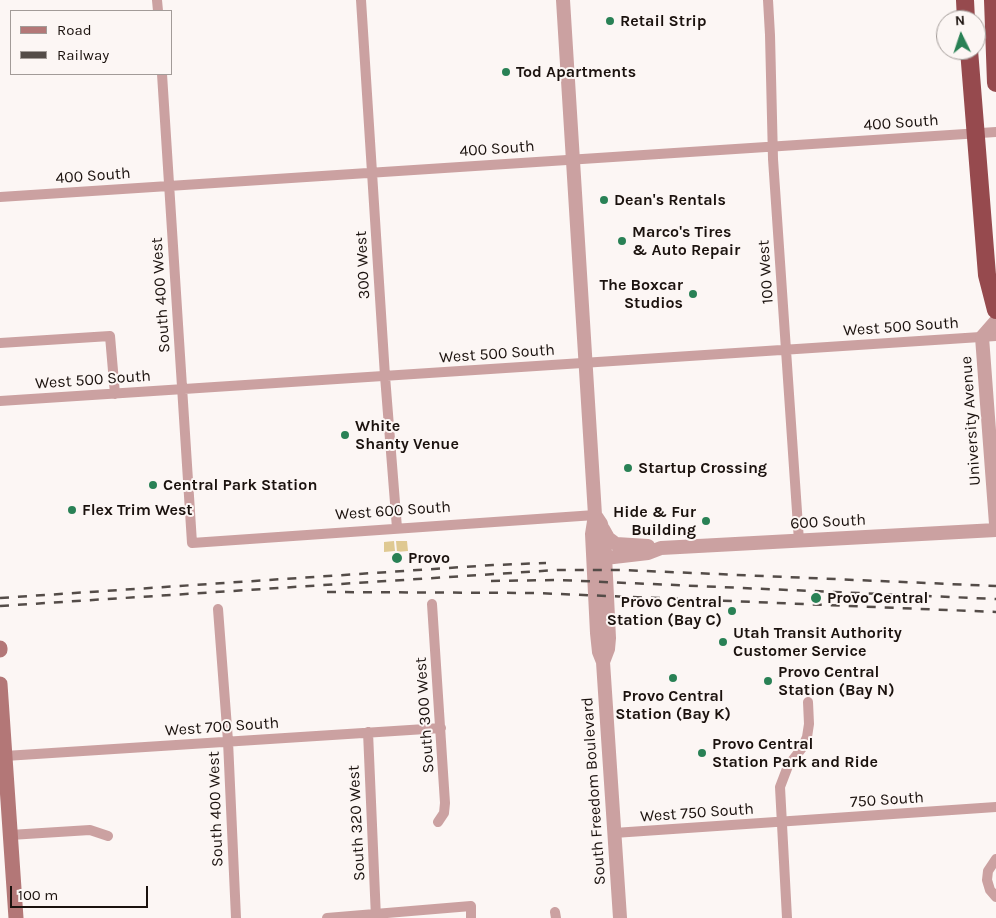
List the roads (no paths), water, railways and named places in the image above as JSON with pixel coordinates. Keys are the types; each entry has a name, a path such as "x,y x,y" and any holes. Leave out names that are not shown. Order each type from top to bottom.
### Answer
{"highway":[{"path":"993,0 996,83"},
{"path":"970,60 987,275 996,310"}],"main road":[{"path":"0,684 16,918"}],"street":[{"name":"300 West","path":"361,0 385,376 397,528"},
{"path":"563,0 595,515"},
{"name":"100 West","path":"768,0 772,145 798,541"},
{"name":"South 400 West","path":"162,75 192,544"},
{"name":"400 South","path":"0,197 573,160 772,145 996,132"},
{"name":"University Avenue","path":"996,321 989,336 996,524"},
{"path":"0,343 110,336 115,394"},
{"name":"West 500 South","path":"0,401 989,336"},
{"name":"West 600 South","path":"192,544 595,515"},
{"name":"South Freedom Boulevard","path":"595,515 603,529 610,638 603,662"},
{"name":"South Freedom Boulevard","path":"595,515 592,534 597,633 599,652 603,662 620,918"},
{"path":"603,529 608,538 616,544 661,548"},
{"name":"600 South","path":"661,548 996,530"},
{"path":"605,558 640,554 661,548"},
{"name":"South 300 West","path":"432,604 445,803 444,812 438,822"},
{"name":"South 400 West","path":"218,609 228,741 236,918"},
{"path":"787,918 780,787 788,766 802,748 807,737 809,724 808,702"},
{"name":"West 700 South","path":"5,756 441,728"},
{"name":"South 320 West","path":"368,732 376,915"},
{"name":"750 South","path":"781,822 996,807"},
{"name":"West 750 South","path":"614,833 781,822"},
{"path":"10,835 90,830 108,836"},
{"path":"996,859 988,871 987,880 990,890 996,896"},
{"path":"327,918 470,906 471,918"}],"railway":[{"path":"0,598 546,563"},
{"path":"0,606 557,570 623,570 996,586"},
{"path":"491,581 559,580 996,599"},
{"path":"327,592 536,593 996,612"}],"place":[{"name":"Retail Strip","path":"610,21"},
{"name":"Tod Apartments","path":"506,72"},
{"name":"Dean's Rentals","path":"604,200"},
{"name":"Marco's Tires & Auto Repair","path":"622,241"},
{"name":"The Boxcar Studios","path":"693,294"},
{"name":"White Shanty Venue","path":"345,435"},
{"name":"Startup Crossing","path":"628,468"},
{"name":"Central Park Station","path":"153,485"},
{"name":"Flex Trim West","path":"72,510"},
{"name":"Hide & Fur Building","path":"706,521"},
{"name":"Provo","path":"397,558"},
{"name":"Provo Central","path":"816,598"},
{"name":"Provo Central Station (Bay C)","path":"732,611"},
{"name":"Utah Transit Authority Customer Service","path":"723,642"},
{"name":"Provo Central Station (Bay K)","path":"673,678"},
{"name":"Provo Central Station (Bay N)","path":"768,681"},
{"name":"Provo Central Station Park and Ride","path":"702,753"}]}
